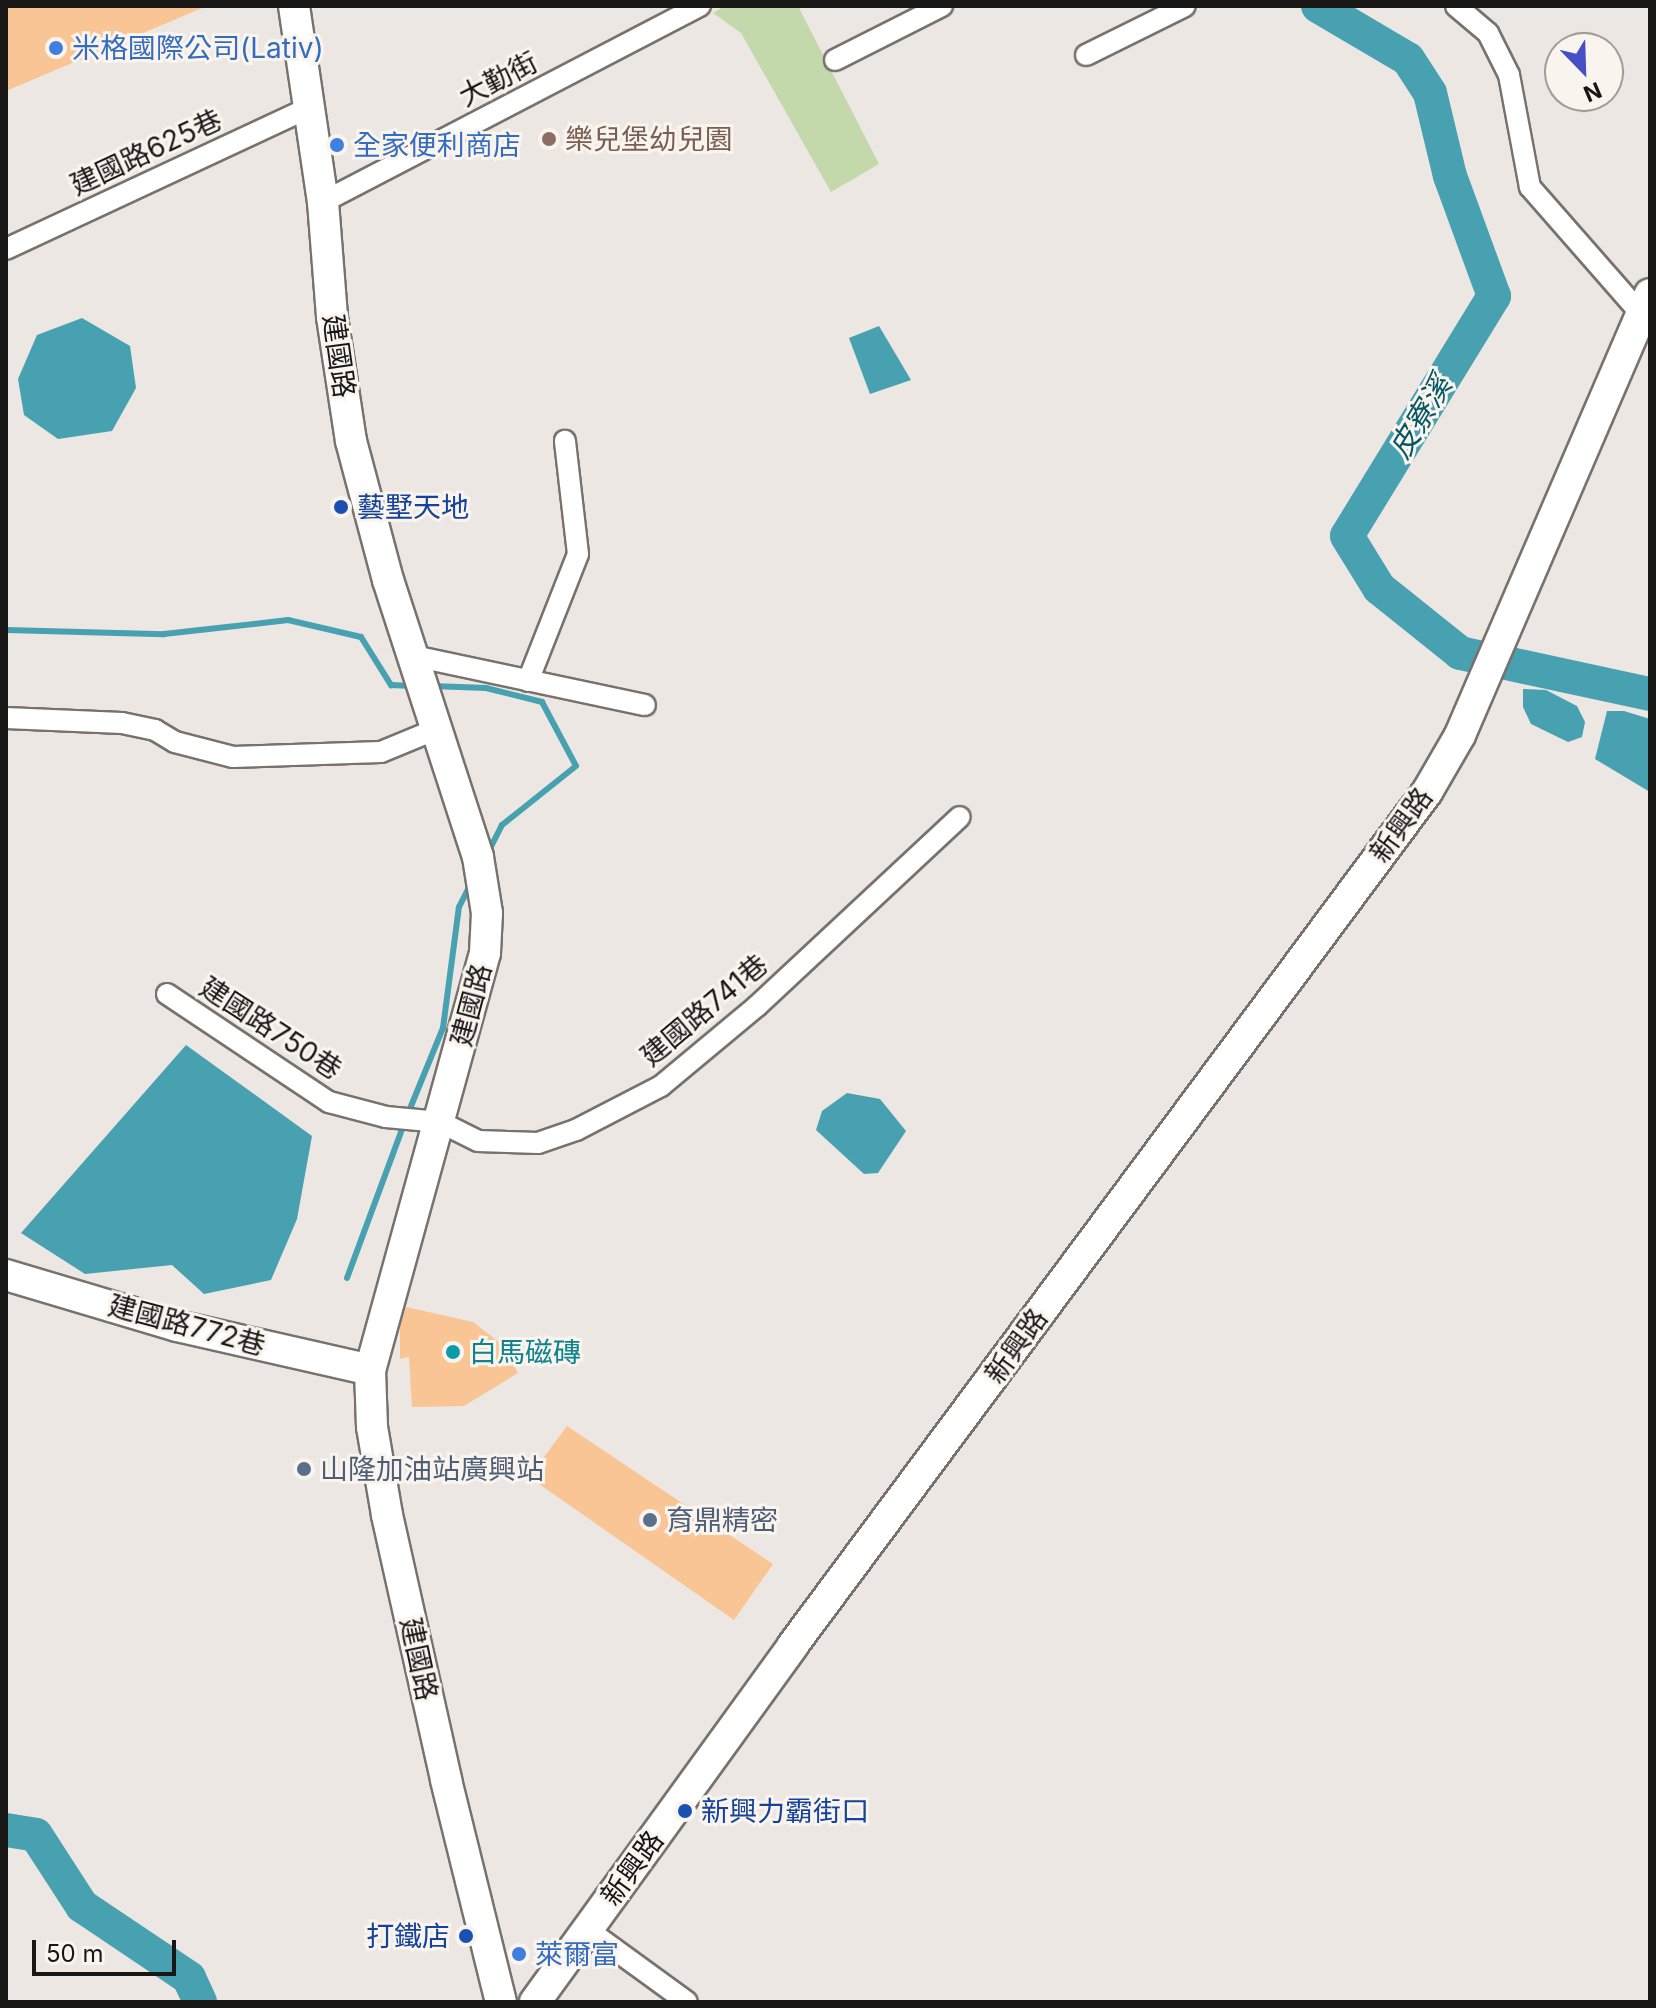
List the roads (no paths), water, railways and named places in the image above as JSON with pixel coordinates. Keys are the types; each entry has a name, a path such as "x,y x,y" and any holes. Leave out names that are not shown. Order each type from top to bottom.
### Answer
{"street":[{"name":"建國路","path":"294,6 311,107 323,202 332,317 351,441 369,515 480,868 487,913 485,953 370,1370 372,1427 387,1515 446,1780 501,2002"},
{"name":"大勤街","path":"323,202 700,6"},
{"path":"835,60 942,6"},
{"path":"1086,55 1185,6"},
{"path":"1456,6 1488,33 1509,75 1530,187 1646,304"},
{"name":"建國路625巷","path":"6,249 311,107"},
{"name":"新興路","path":"535,2002 793,1645 1427,792 1460,735 1646,304"},
{"path":"528,681 578,554 565,441"},
{"path":"420,676 528,681 645,705"},
{"path":"6,718 122,723 155,730 175,742 233,757 381,752 437,729"},
{"name":"建國路741巷","path":"440,1122 478,1141 538,1143 576,1130 661,1086 757,1006 960,817"},
{"name":"建國路750巷","path":"167,994 329,1102 386,1117 440,1122"},
{"name":"建國路772巷","path":"6,1275 177,1326 370,1370"},
{"path":"588,1930 687,2002"}],"water":[{"path":"82,318 130,346 136,388 112,431 58,439 24,415 18,379 37,335"},
{"path":"879,326 911,380 870,394 849,338"},
{"path":"1523,689 1546,690 1577,706 1585,722 1582,737 1568,742 1531,724 1523,707"},
{"path":"1607,711 1624,711 1650,719 1650,792 1595,759"},
{"path":"186,1045 312,1136 297,1219 271,1280 204,1294 172,1265 85,1274 21,1233"},
{"path":"847,1093 880,1099 906,1131 878,1173 864,1174 816,1130 822,1111"}],"waterway":[{"name":"皮寮溪","path":"1318,6 1408,59 1430,93 1450,176 1494,296 1347,536 1379,588 1460,653 1650,694"},
{"path":"6,630 164,634 288,620 361,637 391,685 412,686"},
{"path":"432,686 486,688 542,702 576,766 502,825 488,852"},
{"path":"407,1116 443,1028 459,907 471,883"},
{"path":"347,1278 404,1124"},
{"path":"6,1830 36,1835 82,1906 189,1978 200,2002"}],"place":[{"name":"米格國際公司(Lativ)","path":"56,48"},
{"name":"樂兒堡幼兒園","path":"549,139"},
{"name":"全家便利商店","path":"337,145"},
{"name":"藝墅天地","path":"341,507"},
{"name":"白馬磁磚","path":"453,1352"},
{"name":"山隆加油站廣興站","path":"304,1469"},
{"name":"育鼎精密","path":"650,1520"},
{"name":"新興力霸街口","path":"685,1811"},
{"name":"打鐵店","path":"466,1936"},
{"name":"萊爾富","path":"519,1954"}]}
